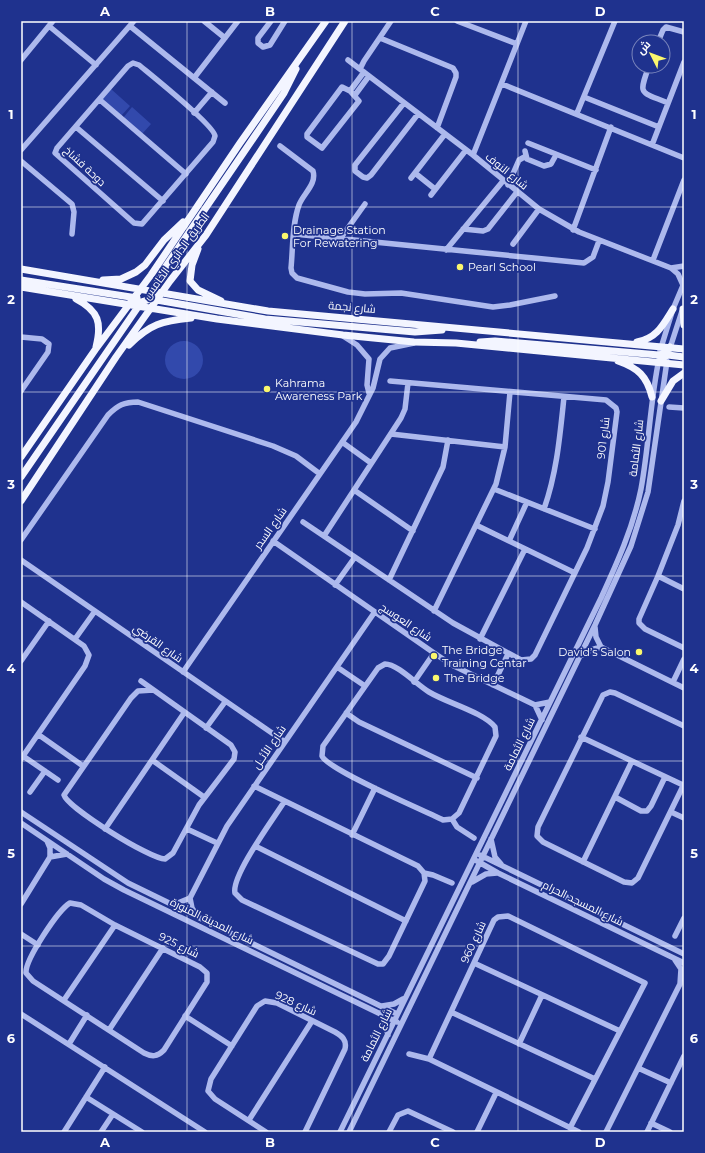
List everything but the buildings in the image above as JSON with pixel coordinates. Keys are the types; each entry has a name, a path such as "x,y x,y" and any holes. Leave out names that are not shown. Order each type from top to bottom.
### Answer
{"main road":[{"name":"الطريق الدائري الخامس","path":"21,477 139,301 141,289 190,215 326,21"},
{"name":"الطريق الدائري الخامس","path":"163,293 170,281 206,235 345,21"},
{"name":"الطريق الدائري الخامس","path":"22,500 116,358 152,308 153,297 164,270 284,93 303,54"},
{"path":"94,281 121,278 136,272 145,265 169,235 190,215"},
{"path":"206,235 193,260 190,281 198,290 229,305"},
{"path":"21,269 141,289 153,297 265,319 415,332 462,328"},
{"path":"21,280 139,301 152,308 343,336 414,342 456,343 608,357 659,359 684,357"},
{"path":"21,287 129,305 163,293"},
{"name":"شارع نجمة","path":"163,293 268,311 684,349"},
{"path":"71,296 88,305 98,318 100,333 95,350"},
{"name":"الطريق الدائري الخامس","path":"21,457 95,350 129,305"},
{"path":"683,308 684,324"},
{"path":"628,343 646,340 656,335 673,309"},
{"path":"116,358 143,331 156,324 164,321 201,316"},
{"path":"456,343 495,341 659,359"},
{"path":"659,359 670,347"},
{"path":"608,357 631,366 642,373 648,382 652,397"},
{"path":"667,359 684,365"},
{"path":"661,402 673,380 684,373"}],"street":[{"path":"21,60 53,21"},
{"path":"21,150 134,21"},
{"path":"204,21 225,38"},
{"path":"194,78 238,21"},
{"path":"271,21 258,38 258,43 263,46 270,45 285,21"},
{"path":"350,91 362,71 364,61 391,21"},
{"path":"457,21 517,44"},
{"path":"473,155 526,21"},
{"path":"577,113 615,21"},
{"path":"49,26 96,65"},
{"path":"130,26 225,103"},
{"path":"661,34 666,27 684,32"},
{"path":"380,38 455,70 456,77 437,128"},
{"name":"شارع النوف","path":"348,60 473,155 539,209 573,230 598,241 653,260 671,268"},
{"path":"652,145 684,62"},
{"name":"دوحة فشاخ","path":"136,63 194,113 213,130 215,136 213,142 142,224 134,223 56,155 57,148 130,64 136,63"},
{"path":"646,74 641,86 645,94 668,103"},
{"path":"355,95 369,76"},
{"path":"502,84 577,113 684,158"},
{"path":"340,88 350,91 360,101 323,148 307,137 307,134 340,88"},
{"path":"194,113 212,92"},
{"path":"584,97 659,127"},
{"path":"100,100 186,174"},
{"path":"404,103 355,165 355,171 363,177 368,178 418,114"},
{"path":"76,127 163,201"},
{"path":"573,230 611,127"},
{"path":"436,189 413,175 445,134"},
{"path":"528,143 596,170"},
{"path":"280,146 313,171 314,175 313,182 299,204 294,234 291,271 295,277 348,292 373,294 401,293 498,307 555,296"},
{"path":"431,195 466,150"},
{"path":"508,185 519,160 525,153 529,160 546,166 551,164 556,155"},
{"path":"21,161 72,204 74,212 72,234"},
{"path":"653,260 684,180"},
{"path":"446,250 503,181"},
{"path":"463,228 483,231 488,229 517,192"},
{"path":"340,239 364,204"},
{"path":"513,244 539,209"},
{"path":"294,234 584,263 593,257 598,241"},
{"path":"671,268 684,266"},
{"path":"671,268 678,274 684,284"},
{"name":"شارع الثمامة","path":"480,855 509,786 618,561 631,528 643,477 652,397 661,346 673,309 684,284"},
{"name":"شارع الثمامة","path":"340,1132 388,1034 398,1023 397,1014 473,859 480,855 492,838 629,552 651,479 667,359 683,308"},
{"name":"شارع السدر","path":"343,336 357,345 369,358 367,385 369,393"},
{"path":"21,337 42,339 49,344 50,348 21,391"},
{"name":"شارع السدر","path":"183,672 361,413 372,388 380,359 385,353 395,346 405,346 414,342"},
{"name":"شارع 901","path":"303,522 480,639 521,660 527,660 535,655 575,572 595,528 603,506 608,482 616,408 606,400 390,381"},
{"path":"324,536 403,414 408,383"},
{"path":"434,610 494,489 505,447 510,392"},
{"path":"544,509 551,488 556,463 564,397"},
{"path":"21,540 108,415 119,404 138,402 273,446 296,456 320,474"},
{"path":"669,407 684,408"},
{"path":"390,434 505,447"},
{"path":"389,580 443,468 448,440"},
{"path":"342,442 371,463"},
{"path":"494,489 595,528"},
{"path":"354,490 413,531"},
{"path":"684,501 678,525 658,576 640,615 639,623 645,629 684,648"},
{"path":"509,541 527,502"},
{"path":"476,525 575,572"},
{"path":"678,525 684,528"},
{"name":"شارع العوسج","path":"273,541 374,613 452,665 535,705"},
{"path":"480,639 525,549"},
{"path":"335,585 355,557"},
{"name":"شارع القرضي","path":"21,560 285,742"},
{"path":"658,576 684,589"},
{"path":"21,602 74,639 88,652 87,662 22,758 46,771 58,780"},
{"path":"74,639 95,611"},
{"name":"شارع الأثــل","path":"190,898 217,843 254,786 374,613"},
{"path":"21,661 49,621"},
{"path":"595,625 596,637 601,648"},
{"path":"580,656 590,650 601,648 684,688"},
{"path":"414,682 434,653"},
{"path":"493,685 508,654"},
{"path":"673,682 684,659"},
{"path":"385,664 392,665 414,682 441,699 487,719 495,726 496,736 477,778 459,813 452,819 443,820 375,788 328,764 322,756 323,746 365,686 378,668 385,664"},
{"path":"337,667 365,686"},
{"path":"141,681 230,745 234,749 235,756 204,797 173,853 165,860 154,857 105,829 65,799 65,791 131,698 138,691 153,690"},
{"path":"581,737 684,785 638,878 632,883 624,882 543,842 537,836 538,828 581,737 600,698 606,692 615,693 684,726"},
{"path":"542,720 535,705 550,701"},
{"path":"206,728 226,702"},
{"path":"105,829 184,713"},
{"path":"346,714 359,722 477,778"},
{"path":"39,735 83,766"},
{"path":"152,760 204,797"},
{"path":"583,862 632,761"},
{"path":"30,792 46,771"},
{"path":"615,797 642,811 647,811 665,777"},
{"path":"254,786 284,802 418,866 424,873 425,881 389,956 382,964 374,963 239,897 234,889 235,884 255,846 284,802"},
{"path":"352,835 375,788"},
{"name":"شارع المدينة المنورة","path":"21,812 117,877 397,1014"},
{"path":"671,812 684,818"},
{"path":"452,819 457,827 474,838"},
{"name":"شارع المدينة المنورة","path":"21,823 124,890 398,1023"},
{"path":"187,830 217,843"},
{"path":"492,838 495,857 502,866"},
{"path":"21,904 50,857 50,848 46,840"},
{"path":"255,846 406,921"},
{"path":"50,857 67,854"},
{"path":"480,855 480,863"},
{"name":"شارع المسجد الحرام","path":"480,855 684,954"},
{"name":"شارع المسجد الحرام","path":"473,859 498,873 684,963"},
{"name":"شارع الثمامة","path":"348,1132 368,1094 398,1023 480,863"},
{"path":"424,873 433,875 452,884"},
{"path":"470,883 486,874 498,873"},
{"path":"21,889 28,893"},
{"path":"173,905 190,898 192,908 197,916"},
{"name":"شارع 925","path":"70,903 81,905 115,926 163,948 200,967 207,973 207,982 164,1050 155,1056 144,1053 33,981 26,973 27,964 38,945 62,910 70,903"},
{"name":"شارع 960","path":"429,1060 494,920 503,916 508,916 645,983 620,1031"},
{"path":"675,936 684,918"},
{"path":"64,1000 115,926"},
{"path":"21,934 38,945"},
{"path":"109,1030 163,948"},
{"path":"606,1132 682,982 681,969 674,958"},
{"path":"474,963 620,1031 570,1128"},
{"path":"519,1044 542,995"},
{"path":"381,1006 394,1004 405,998"},
{"name":"شارع 928","path":"266,1132 215,1099 208,1091 211,1079 257,1006 265,1001 277,1003 341,1035 346,1044 345,1049 305,1132"},
{"path":"451,1012 595,1079"},
{"path":"380,1013 388,1034"},
{"path":"21,1014 205,1132"},
{"path":"68,1044 86,1015"},
{"path":"185,1016 232,1046"},
{"path":"249,1120 312,1021"},
{"path":"409,1054 429,1060 579,1132"},
{"path":"646,1132 684,1056"},
{"path":"64,1132 105,1067"},
{"path":"638,1068 670,1083"},
{"path":"476,1132 496,1093"},
{"path":"86,1097 142,1132"},
{"path":"389,1132 398,1115 408,1111 446,1131 453,1132"},
{"path":"102,1132 113,1114"},
{"path":"651,1123 670,1132"}],"shaded area":[{"path":"111,89 130,106 121,116 102,99"},
{"path":"132,107 151,124 142,134 123,118"},
{"path":"180,341 188,341 198,346 202,353 202,367 198,374 188,379 180,379 170,374 168,371 165,364 165,356 170,346 173,344"}],"place":[{"name":"Drainage Station For Rewatering","path":"285,236"},
{"name":"Pearl School","path":"460,267"},
{"name":"Kahrama Awareness Park","path":"267,389"},
{"name":"David’s Salon","path":"639,652"},
{"name":"The Bridge Training Centar","path":"434,656"},
{"name":"The Bridge","path":"436,678"}]}
